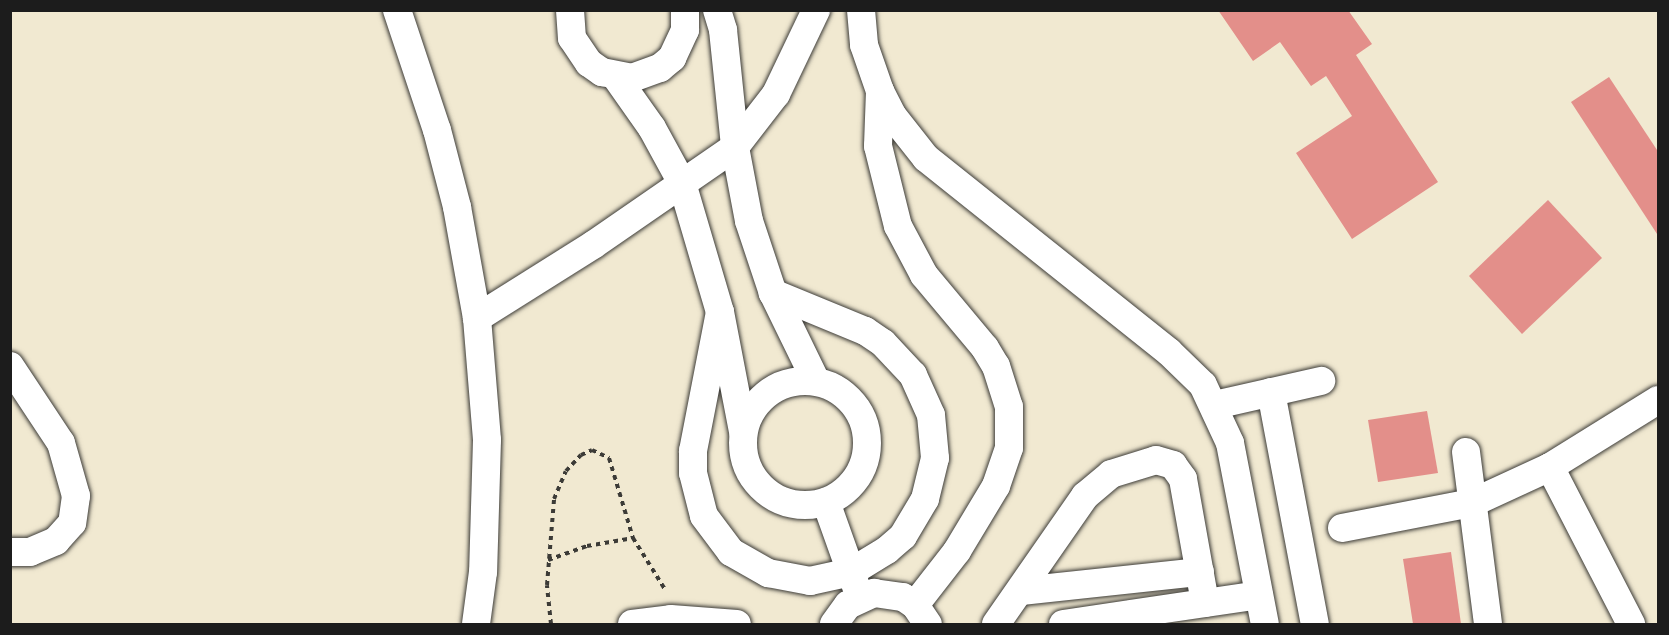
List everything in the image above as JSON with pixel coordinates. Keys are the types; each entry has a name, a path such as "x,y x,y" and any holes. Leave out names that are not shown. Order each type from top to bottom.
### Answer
{"street":[{"path":"397,10 437,130 457,207 477,318 486,473 476,624"},
{"path":"570,10 569,23 579,52 602,72 616,77 646,75 672,58 685,30 685,10"},
{"path":"717,10 723,30 735,147 749,221 773,293 816,381"},
{"path":"477,318 593,245 735,147 776,94 816,10"},
{"path":"861,10 864,45 880,91 892,116 926,158 1187,367 1215,405 1230,443 1265,624"},
{"path":"616,77 652,128 682,183 720,312 744,432 746,464 765,491 794,505 826,502 853,483 862,470 867,438 856,407 832,386 816,381 784,384 769,392 757,403 744,432"},
{"path":"720,312 693,451 693,473 704,516 731,552 768,573 810,581 855,584 888,593 921,615 996,486 1009,448 1010,428 1004,386 996,366 924,275 898,226 878,146 880,91"},
{"path":"773,293 865,331 883,343 913,375 931,415 935,458 932,479 915,518 855,584 848,605 834,624"},
{"path":"10,366 62,443 76,496 72,523 56,542 30,552 10,552"},
{"path":"1215,405 1321,381"},
{"path":"1271,392 1315,624"},
{"path":"1342,528 1472,503 1550,467 1659,400"},
{"path":"1466,452 1488,624"},
{"path":"996,624 1097,484 1128,466 1156,460 1173,465 1183,479 1205,603"},
{"path":"1550,467 1631,624"},
{"path":"826,502 855,584"},
{"path":"1020,591 1200,572"},
{"path":"1063,624 1259,595"},
{"path":"632,624 693,620 738,624"}],"path":[{"path":"550,624 548,560 551,513 559,485 581,455 592,450 604,453 612,463 633,538 659,582 693,620"},
{"path":"548,560 587,546 633,538"}],"building":[{"path":"1218,10 1348,10 1372,44 1356,55 1438,182 1352,239 1296,153 1352,116 1326,76 1311,86 1280,42 1253,61"},
{"path":"1609,77 1659,153 1659,237 1571,102"},
{"path":"1548,200 1602,258 1522,334 1469,276"},
{"path":"1427,411 1438,473 1378,482 1368,420"},
{"path":"1451,552 1461,624 1413,624 1403,559"}]}
